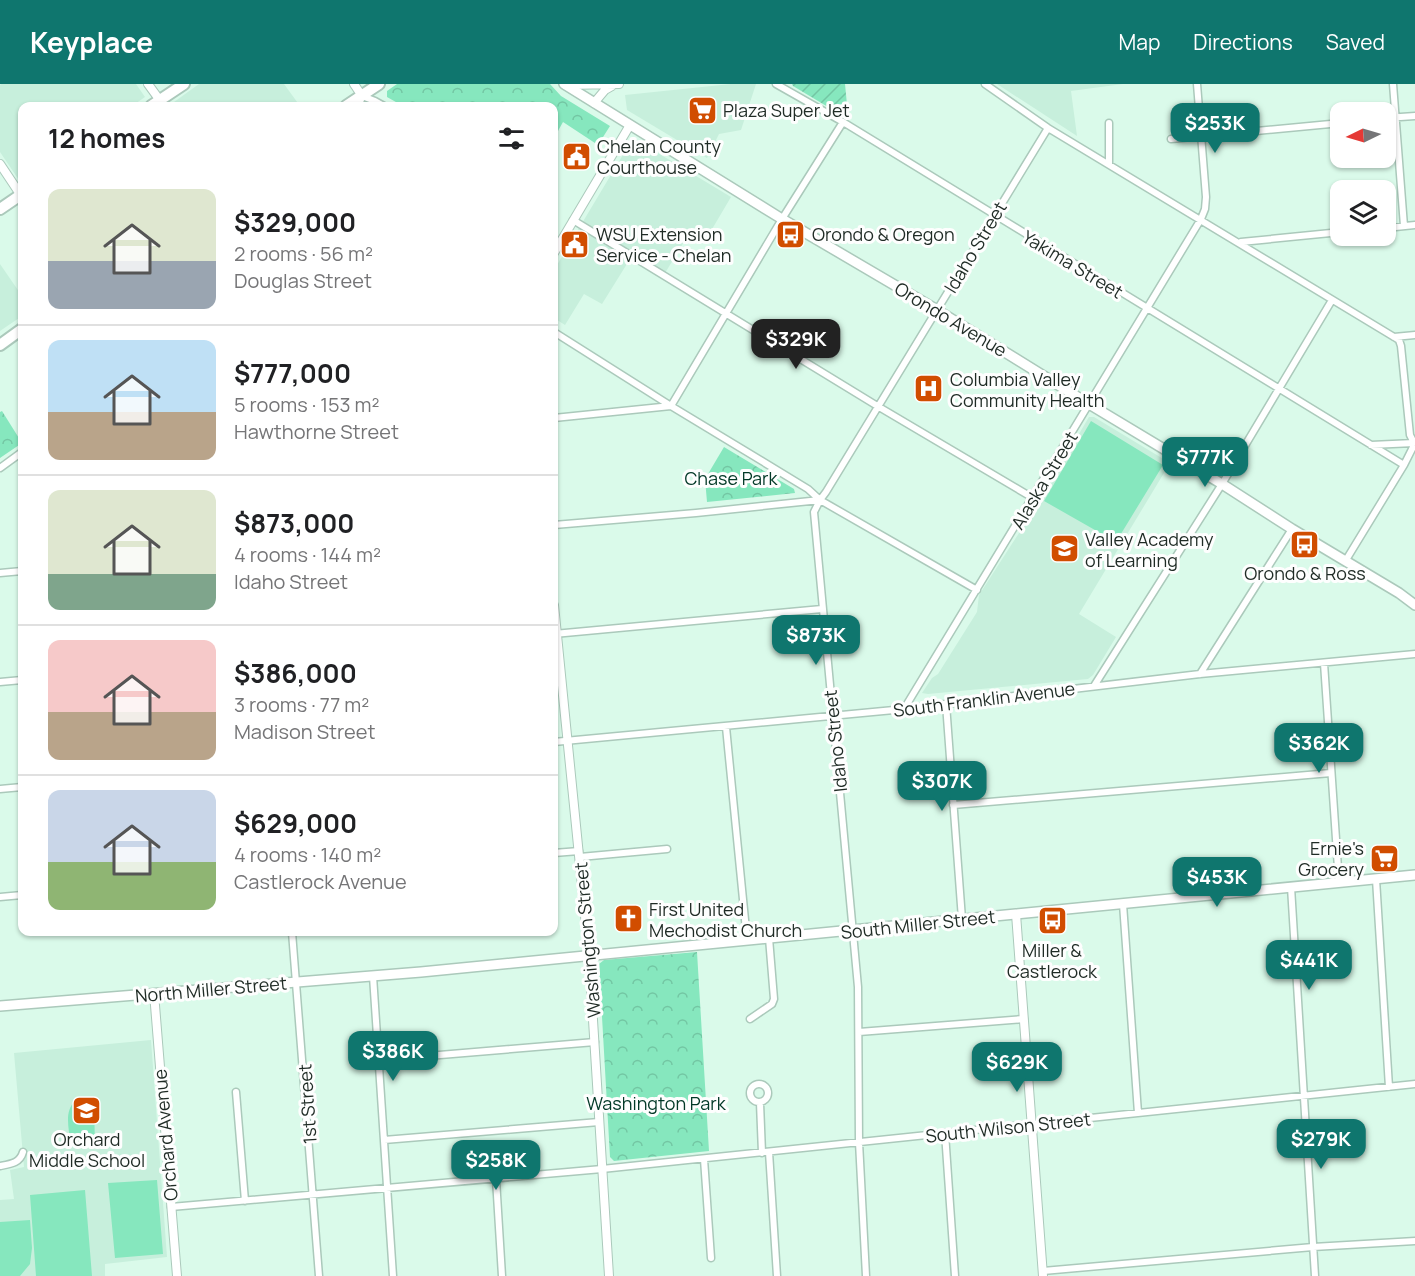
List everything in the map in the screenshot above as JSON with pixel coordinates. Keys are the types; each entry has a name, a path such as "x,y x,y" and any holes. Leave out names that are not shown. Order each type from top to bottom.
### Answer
{"main road":[{"path":"161,102 184,84"},
{"path":"360,101 379,84"},
{"name":"Orondo Avenue","path":"566,84 782,219 937,310 1346,560 1415,605"},
{"path":"0,210 18,198"},
{"path":"0,345 18,332"},
{"name":"South Miller Street","path":"421,972 1415,875"},
{"name":"North Miller Street","path":"0,1006 421,972"}],"street":[{"path":"148,84 157,102"},
{"path":"354,84 360,101 377,102"},
{"path":"566,84 620,84"},
{"path":"594,103 609,87 620,84"},
{"name":"Yakima Street","path":"776,84 843,122 1404,465"},
{"path":"985,84 1048,128 1399,340 1409,430 1414,443"},
{"path":"1197,84 1206,197 1201,219"},
{"path":"1393,84 1395,102"},
{"path":"1404,226 1396,117 1415,116"},
{"path":"671,406 782,219 843,122"},
{"path":"1109,123 1109,164"},
{"path":"1171,139 1330,124"},
{"path":"558,246 630,125"},
{"name":"Idaho Street","path":"866,1276 859,1142 858,987 814,512 1048,128"},
{"path":"0,164 18,189"},
{"name":"Alaska Street","path":"904,709 1201,219"},
{"path":"573,220 1033,498"},
{"path":"1396,227 1415,225"},
{"path":"1240,242 1330,233"},
{"path":"1094,686 1222,484 1332,300"},
{"path":"558,335 808,489 820,500 977,590"},
{"path":"1394,337 1415,335"},
{"path":"558,418 671,406"},
{"path":"1370,445 1414,443"},
{"path":"1346,560 1404,465 1414,443"},
{"path":"0,468 18,455"},
{"path":"558,525 820,500"},
{"path":"1200,674 1292,529"},
{"path":"0,573 18,571"},
{"path":"558,634 822,609"},
{"name":"South Franklin Avenue","path":"558,742 904,709 1200,674 1415,654"},
{"name":"Washington Street","path":"558,659 589,956 609,1276"},
{"path":"1324,663 1339,883"},
{"path":"0,682 18,680"},
{"path":"946,704 962,919"},
{"path":"726,727 747,940"},
{"path":"953,805 1331,773"},
{"path":"0,789 18,788"},
{"path":"558,853 667,849"},
{"path":"1376,879 1389,1087"},
{"path":"1291,887 1315,1276"},
{"path":"0,897 18,895"},
{"path":"1123,903 1138,1113"},
{"path":"1016,914 1043,1274 1313,1247 1415,1240"},
{"name":"1st Street","path":"292,936 319,1276"},
{"path":"750,1019 771,1004 774,999 769,938"},
{"path":"373,976 393,1276"},
{"name":"Orchard Avenue","path":"154,993 177,1276"},
{"path":"859,1032 1024,1018"},
{"path":"380,1060 595,1042"},
{"name":"South Wilson Street","path":"171,1207 704,1159 1415,1084"},
{"path":"236,1092 245,1201"},
{"path":"760,1102 777,1276"},
{"path":"384,1140 599,1122"},
{"path":"945,1134 955,1276"},
{"path":"0,1166 19,1161 23,1152"},
{"path":"704,1159 711,1258"},
{"path":"496,1179 502,1276"}],"shaded area":[{"path":"136,84 145,97 138,102 18,102 18,179 0,152 0,85"},
{"path":"199,84 284,84 297,102 174,102"},
{"path":"731,84 756,84 741,130 719,134 707,158 627,110 625,95"},
{"path":"997,84 1123,84 1071,91 1077,136"},
{"path":"633,138 731,197 705,241 690,232 662,278 630,259 602,304 584,294 565,325 558,321 558,263"},
{"path":"0,264 18,290 18,319 0,331"},
{"name":"Valley Academy of Learning","path":"1089,417 1094,417 1170,463 1079,614 1116,637 1093,675 1088,679 922,693 932,678 938,674 977,612 979,595 1030,516"},
{"name":"Orchard Middle School","path":"151,1040 167,1257 105,1264 105,1276 0,1276 0,1200 14,1199 10,1170 24,1167 14,1053"}],"green space":[{"path":"397,84 550,84 561,96 610,126 598,145 563,122 558,131 558,102 396,102 387,97 387,91"},
{"path":"792,84 845,84 848,115 843,116"},
{"path":"2,411 18,437 18,446 0,458 0,412"},
{"path":"1091,421 1163,465 1116,542 1044,501"},
{"name":"Chase Park","path":"724,447 794,489 795,493 707,502 705,479"},
{"name":"Washington Park","path":"697,952 709,1151 614,1161 610,1157 599,964 604,960"},
{"path":"84,1100 93,1113 95,1139 70,1141 69,1110 75,1101"},
{"path":"157,1180 163,1254 115,1258 108,1183"},
{"path":"85,1190 92,1276 36,1276 30,1195"},
{"path":"30,1220 32,1248 30,1264 20,1276 0,1276 0,1222"}],"place":[{"name":"Plaza Super Jet","path":"702,110"},
{"name":"Chelan County Courthouse","path":"576,156"},
{"name":"Orondo & Oregon","path":"791,234"},
{"name":"WSU Extension Service - Chelan","path":"575,244"},
{"name":"Columbia Valley Community Health","path":"929,389"},
{"name":"Orondo & Ross","path":"1305,544"},
{"name":"Valley Academy of Learning","path":"1064,549"},
{"name":"Ernie's Grocery","path":"1385,858"},
{"name":"First United Mechodist Church","path":"628,919"},
{"name":"Miller & Castlerock","path":"1052,921"},
{"name":"Orchard Middle School","path":"87,1110"}]}
